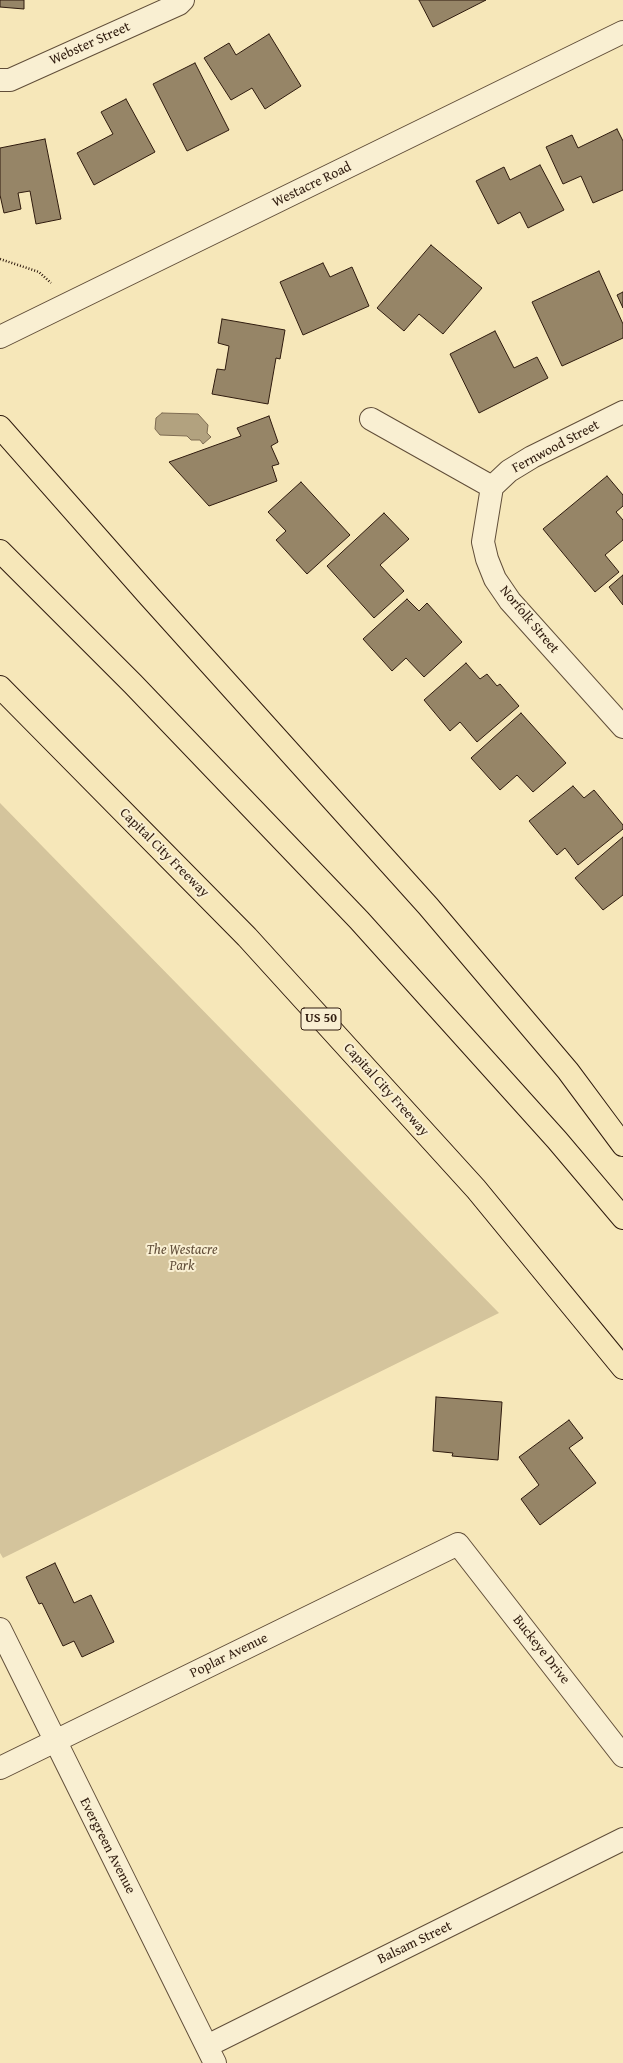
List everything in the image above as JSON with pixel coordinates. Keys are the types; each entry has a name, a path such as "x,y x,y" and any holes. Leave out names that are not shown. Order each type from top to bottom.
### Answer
{"highway":[{"path":"0,427 149,596 428,906 568,1071 623,1145"},
{"path":"0,551 133,684 359,920 551,1134 623,1218"},
{"name":"Capital City Freeway","path":"0,687 247,937 476,1189 623,1368"}],"street":[{"name":"Webster Street","path":"0,80 10,80 181,2"},
{"name":"Westacre Road","path":"0,337 623,32"},
{"name":"Fernwood Street","path":"492,487 509,471 532,457 623,412"},
{"path":"371,419 492,487"},
{"name":"Norfolk Street","path":"492,487 483,542 487,559 495,579 510,601 623,727"},
{"name":"Poplar Avenue","path":"0,1768 458,1544"},
{"name":"Buckeye Drive","path":"458,1544 623,1756"},
{"name":"Evergreen Avenue","path":"0,1630 211,2055"},
{"name":"Balsam Street","path":"211,2055 623,1839"}],"path":[{"path":"0,259 39,272 70,303"}],"green space":[{"name":"The Westacre Park","path":"0,803 499,1313 3,1558 0,1553"}],"shaded area":[{"path":"162,413 198,414 208,425 207,433 211,437 203,444 200,440 191,440 187,436 160,435 155,429 156,418"}],"building":[{"path":"0,0 24,0 24,9 0,7"},
{"path":"419,0 486,0 433,27"},
{"path":"269,34 301,86 265,109 252,88 231,100 204,58 229,43 236,55"},
{"path":"195,63 229,130 187,151 153,84"},
{"path":"126,99 155,152 94,185 77,153 113,134 101,112"},
{"path":"617,129 623,141 623,190 593,203 581,176 563,184 546,147 572,135 578,148"},
{"path":"45,139 61,219 36,224 30,191 18,193 21,209 4,213 0,195 0,148"},
{"path":"540,165 564,210 528,228 520,212 498,224 476,181 504,167 510,180"},
{"path":"431,245 482,288 443,334 419,314 404,331 377,308"},
{"path":"323,263 330,277 352,267 369,306 303,335 280,282"},
{"path":"599,271 623,324 623,338 562,366 532,302"},
{"path":"623,292 623,308 617,295"},
{"path":"222,319 285,330 280,359 276,358 268,404 212,394 217,369 225,370 229,346 218,343"},
{"path":"495,331 514,368 537,357 548,378 479,413 450,354"},
{"path":"269,416 278,442 271,446 279,464 272,466 277,481 209,506 169,462 241,436 237,428"},
{"path":"607,476 623,495 623,506 616,512 623,520 623,540 605,555 619,572 595,592 543,529"},
{"path":"301,482 350,535 307,574 276,540 286,531 268,512"},
{"path":"384,513 409,539 380,565 404,591 374,618 327,566"},
{"path":"623,575 623,605 609,587"},
{"path":"407,599 419,611 427,603 462,642 424,677 406,658 392,671 363,639"},
{"path":"466,663 480,679 487,674 497,686 500,684 519,706 477,742 460,722 450,731 424,700"},
{"path":"521,713 566,763 533,792 517,775 500,790 471,758"},
{"path":"573,786 584,798 594,790 623,825 623,829 578,865 565,848 557,855 529,821"},
{"path":"623,837 623,895 603,910 575,878"},
{"path":"436,1397 502,1402 498,1460 452,1456 453,1453 433,1451"},
{"path":"569,1420 583,1438 569,1448 596,1483 540,1525 521,1499 539,1485 519,1457"},
{"path":"55,1563 74,1603 91,1595 114,1642 82,1657 74,1641 63,1646 42,1603 39,1604 26,1577"}]}
